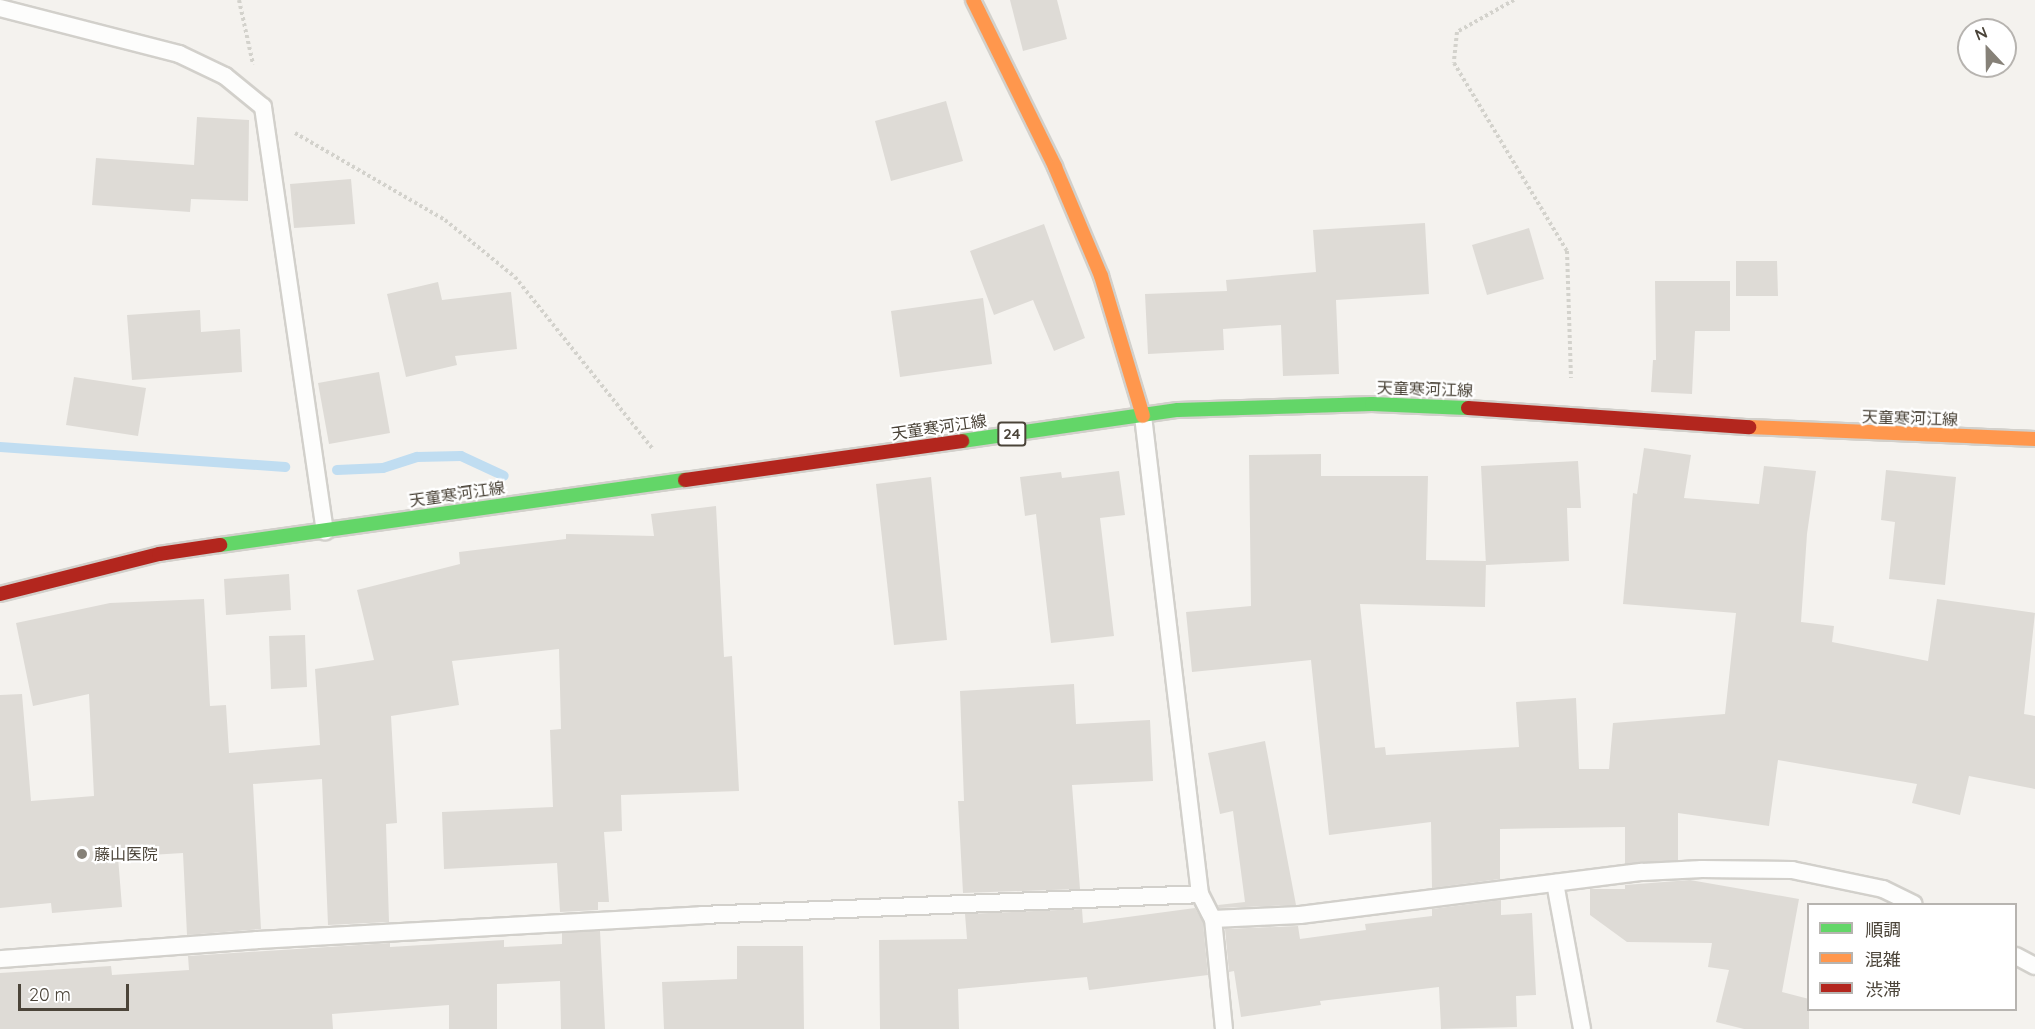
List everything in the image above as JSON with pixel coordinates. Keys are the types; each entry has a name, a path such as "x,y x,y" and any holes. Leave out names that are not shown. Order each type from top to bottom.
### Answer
{"main road":[{"path":"974,0 1055,167 1101,276 1143,416"},
{"name":"天童寒河江線","path":"0,594 159,555 1178,410 1372,404 1572,412 1773,429 2035,439"}],"lane":[{"path":"0,8 179,54 225,76 264,107 325,531"},
{"path":"1143,416 1200,894 1213,919 1224,1029"},
{"path":"1213,919 1300,915 1690,869 1792,870 1883,889 1912,903"},
{"path":"1556,883 1582,1029"},
{"path":"0,959 256,940 655,918 1200,894"},
{"path":"2017,957 2035,966"}],"path":[{"path":"239,0 264,107 294,132 445,220 515,277 676,480"},
{"path":"1514,0 1457,32 1454,63 1567,251 1572,412"}],"building":[{"path":"1010,0 1057,0 1067,39 1023,51"},
{"path":"946,101 963,161 891,181 875,121"},
{"path":"197,117 249,120 248,201 191,199 190,212 92,205 96,158 194,165"},
{"path":"351,179 355,224 294,228 290,184"},
{"path":"1425,223 1429,294 1336,300 1339,374 1283,376 1281,325 1223,329 1224,350 1148,354 1145,294 1227,291 1226,280 1316,272 1313,230"},
{"path":"1044,224 1085,338 1054,351 1033,300 994,315 970,251"},
{"path":"1529,228 1544,279 1487,295 1472,245"},
{"path":"1736,261 1777,261 1778,296 1736,296"},
{"path":"1655,281 1730,281 1730,331 1695,331 1692,394 1651,392 1653,360 1656,360"},
{"path":"438,282 442,300 511,292 517,349 455,356 457,365 406,377 387,294"},
{"path":"983,298 992,364 900,377 891,311"},
{"path":"200,310 201,332 240,329 242,372 132,380 127,315"},
{"path":"379,372 390,433 329,444 318,383"},
{"path":"74,377 146,388 138,436 66,425"},
{"path":"1644,448 1691,455 1684,498 1759,504 1764,466 1816,471 1807,534 1801,622 1834,626 1832,642 1928,661 1937,599 2035,613 2024,714 2035,716 2035,789 1969,776 1960,815 1912,803 1917,784 1778,760 1769,826 1678,813 1678,860 1625,864 1625,827 1500,829 1500,879 1432,888 1431,822 1329,835 1311,660 1192,672 1186,612 1251,606 1249,455 1321,454 1321,476 1428,476 1426,560 1486,561 1485,607 1360,604 1375,748 1385,747 1386,755 1519,747 1516,702 1576,698 1579,769 1609,769 1613,723 1725,714 1736,613 1623,604 1633,493 1637,494"},
{"path":"1578,461 1581,508 1567,508 1569,561 1486,565 1481,466"},
{"path":"1886,470 1956,477 1945,585 1889,579 1895,522 1881,520"},
{"path":"1119,471 1125,515 1100,518 1114,636 1051,643 1036,514 1025,516 1020,477 1061,472 1062,478"},
{"path":"931,477 947,640 894,645 876,484"},
{"path":"716,506 724,657 732,656 739,791 621,795 622,831 604,832 609,902 598,902 598,910 560,912 557,863 444,869 442,812 553,807 550,730 561,729 559,649 452,661 459,705 391,716 397,823 386,824 389,922 328,925 322,779 253,784 261,929 187,935 183,853 118,857 122,907 52,913 51,903 0,908 0,695 22,694 31,801 94,796 89,694 33,706 16,623 110,603 204,599 210,706 226,705 229,753 320,745 315,669 374,660 357,590 460,564 459,552 566,539 566,534 654,536 651,514"},
{"path":"289,574 291,610 226,615 224,579"},
{"path":"305,635 307,687 271,689 269,636"},
{"path":"1074,684 1076,724 1150,720 1153,781 1072,785 1080,889 963,893 958,801 964,801 960,691"},
{"path":"1265,741 1296,905 1219,908 1218,905 1245,902 1233,811 1220,814 1208,753"},
{"path":"1690,880 1799,899 1782,992 1807,998 1809,1029 1744,1029 1716,1022 1729,970 1708,967 1712,943 1627,942 1590,915 1590,889 1625,889 1625,885"},
{"path":"1501,900 1501,915 1532,913 1536,995 1516,996 1517,1027 1441,1029 1439,987 1320,1001 1321,1005 1241,1017 1234,971 1229,972 1225,929 1298,926 1300,939 1366,930 1365,924 1432,916 1432,909"},
{"path":"1195,908 1203,922 1208,975 1089,990 1087,977 958,989 959,1029 880,1029 879,940 967,939 965,914 1082,909 1083,923"},
{"path":"600,931 605,1029 561,1029 560,981 497,984 497,1029 449,1029 449,1005 332,1014 333,1029 0,1029 0,973 111,966 112,975 189,970 188,956 390,943 390,947 504,940 504,947 562,944 562,933"},
{"path":"737,946 803,946 804,1029 664,1029 662,982 737,979"}],"waterway":[{"path":"0,447 285,467"},
{"path":"337,470 383,468 417,457 461,456 504,476"}],"traffic: fast":[{"path":"962,441 1178,410 1372,404 1468,408"},
{"path":"220,545 685,480"}],"traffic: slow":[{"path":"973,0 1055,167 1101,276 1143,416"},
{"path":"1749,427 2035,439"}],"traffic: jam":[{"path":"1468,408 1749,427"},
{"path":"685,480 962,441"},
{"path":"0,594 159,554 220,545"}],"place":[{"name":"藤山医院","path":"82,854"}]}
